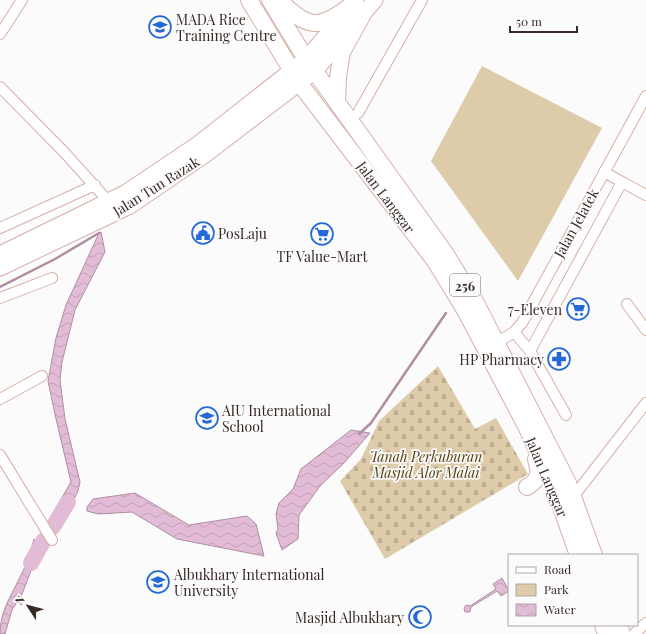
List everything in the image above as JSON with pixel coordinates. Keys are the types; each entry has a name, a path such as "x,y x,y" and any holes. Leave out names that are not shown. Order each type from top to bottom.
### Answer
{"main road":[{"name":"Jalan Langgar","path":"249,0 296,78 442,272 466,310 526,426 555,490 578,554"},
{"name":"Jalan Langgar","path":"270,0 311,65 445,253 476,303 498,342 573,497 594,554"},
{"path":"279,0 298,18 316,23 333,20 356,7 375,0"},
{"path":"296,78 311,65 356,7"},
{"path":"337,102 338,77 342,52 356,7"},
{"name":"Jalan Tun Razak","path":"0,254 109,202 140,184 296,78"},
{"name":"Jalan Tun Razak","path":"0,268 130,206 206,155 296,78"},
{"path":"526,426 540,472 535,482 527,487"}],"street":[{"path":"0,34 22,0"},
{"path":"358,113 422,0"},
{"path":"0,87 95,185 109,202"},
{"name":"Jalan Jelatek","path":"498,342 514,332 522,323 644,102"},
{"path":"604,172 646,195"},
{"path":"530,351 622,182"},
{"path":"0,228 95,185"},
{"path":"0,298 52,278"},
{"path":"628,304 646,330"},
{"path":"514,332 530,351 566,415"},
{"path":"0,399 42,376"},
{"path":"573,497 646,404"},
{"path":"0,455 52,540"},
{"path":"634,634 646,623"}],"green space":[{"path":"482,66 602,128 518,281 431,161"},
{"name":"Tanah Perkuburan Masjid Alor Malai","path":"438,366 475,429 496,418 528,474 385,559 340,481 361,459 379,421"}],"water":[{"path":"101,232 105,252 75,310 62,362 60,380 65,419 80,482 78,491 61,525 51,516 71,482 48,381 56,338 66,305 99,233"},
{"path":"351,430 370,433 344,463 320,486 299,515 298,539 282,550 276,533 278,529 276,514 279,503 293,489 301,469"},
{"path":"135,493 189,525 247,516 256,524 264,556 177,539 132,512 98,514 87,511 87,507 93,499"},
{"path":"34,539 45,546 36,558 22,594 12,610 5,634 0,634 0,626 4,612 24,569"},
{"path":"502,578 508,592 501,596 497,591 471,607 470,612 465,612 464,608 466,605 470,606 496,589 493,584"}],"waterway":[{"path":"0,287 55,259 99,233"},
{"path":"359,434 371,423 446,313"},
{"path":"53,527 68,502"},
{"path":"31,563 44,540"}],"place":[{"name":"MADA Rice Training Centre","path":"160,27"},
{"name":"PosLaju","path":"203,233"},
{"name":"TF Value-Mart","path":"322,234"},
{"name":"7-Eleven","path":"578,309"},
{"name":"HP Pharmacy","path":"559,359"},
{"name":"AIU International School","path":"207,418"},
{"name":"Albukhary International University","path":"158,582"},
{"name":"Masjid Albukhary","path":"420,617"}]}
